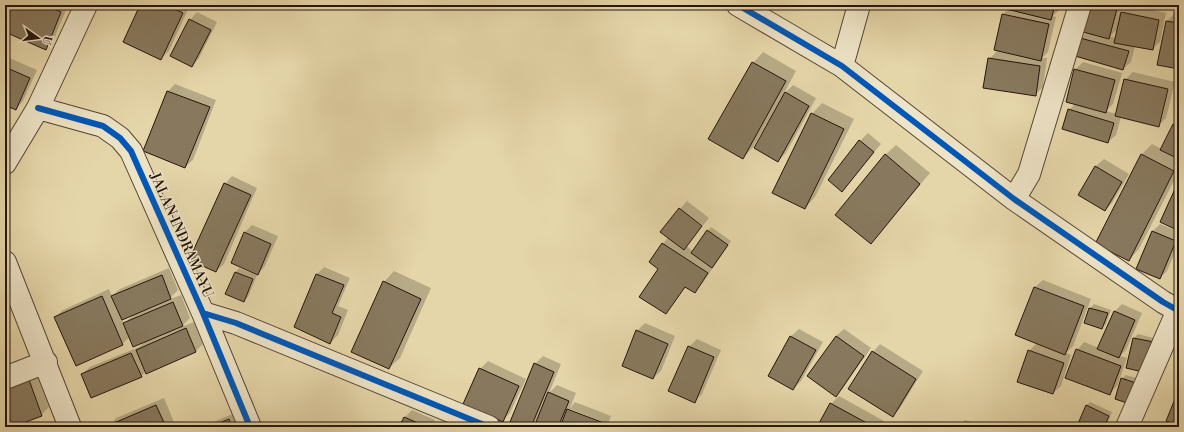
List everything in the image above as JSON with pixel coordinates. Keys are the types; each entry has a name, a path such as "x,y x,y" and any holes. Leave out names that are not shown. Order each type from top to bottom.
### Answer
{"street":[{"path":"5,163 38,108 86,5"},
{"path":"738,5 842,66 1014,199 1162,302 1178,310 1127,427"},
{"path":"842,66 859,5"},
{"path":"1014,199 1029,174 1080,5"},
{"name":"JALAN INDRAMAYU","path":"38,108 103,126 120,138 131,151 203,313 250,427"},
{"path":"5,262 46,362 70,427"},
{"path":"203,313 236,324 489,427"},
{"path":"5,378 46,362"}],"building":[{"path":"5,5 45,5 61,12 46,50 5,32"},
{"path":"140,5 167,5 183,13 161,60 123,42"},
{"path":"999,5 1055,5 1051,20 998,7"},
{"path":"1089,5 1118,5 1109,39 1083,32"},
{"path":"1121,12 1159,20 1153,50 1114,43"},
{"path":"1002,14 1049,24 1041,61 994,50"},
{"path":"189,19 211,30 192,67 170,56"},
{"path":"1166,21 1179,23 1179,69 1157,65"},
{"path":"1080,38 1129,51 1123,70 1075,56"},
{"path":"988,58 1040,66 1036,96 983,88"},
{"path":"752,62 786,81 743,159 708,139"},
{"path":"5,67 30,78 16,110 5,105"},
{"path":"1074,69 1115,80 1106,113 1066,102"},
{"path":"1124,79 1168,89 1159,127 1115,116"},
{"path":"167,91 210,107 185,168 143,151"},
{"path":"785,92 809,106 778,162 754,148"},
{"path":"1068,109 1114,123 1108,143 1062,129"},
{"path":"811,113 844,129 805,209 772,193"},
{"path":"1173,124 1179,127 1179,159 1160,150"},
{"path":"859,140 874,152 842,192 828,180"},
{"path":"885,154 920,184 871,244 835,215"},
{"path":"1141,154 1174,171 1129,261 1095,244"},
{"path":"1095,166 1122,182 1105,211 1078,195"},
{"path":"1179,180 1179,231 1160,222"},
{"path":"224,183 251,195 216,272 189,260"},
{"path":"679,208 702,226 684,250 660,232"},
{"path":"707,230 728,245 712,268 691,253"},
{"path":"1152,231 1176,241 1160,279 1136,269"},
{"path":"244,232 271,244 258,275 231,263"},
{"path":"662,243 708,273 695,293 685,287 666,314 639,297 658,269 649,262"},
{"path":"235,272 253,279 244,302 225,294"},
{"path":"316,274 344,285 332,313 341,317 330,344 294,327"},
{"path":"162,275 171,299 122,320 111,296"},
{"path":"383,281 421,299 389,369 351,352"},
{"path":"1034,287 1084,306 1065,355 1015,335"},
{"path":"102,296 123,345 76,366 54,317"},
{"path":"173,302 183,326 133,347 123,323"},
{"path":"1089,308 1108,313 1102,329 1084,323"},
{"path":"1114,311 1135,320 1119,358 1097,349"},
{"path":"186,328 196,352 146,374 136,350"},
{"path":"636,330 668,344 653,379 622,366"},
{"path":"790,336 816,350 793,390 768,376"},
{"path":"836,336 864,356 836,397 807,376"},
{"path":"1133,338 1154,342 1147,373 1126,368"},
{"path":"688,346 714,357 695,403 668,391"},
{"path":"1076,349 1121,366 1110,395 1065,378"},
{"path":"1028,350 1064,363 1053,394 1017,382"},
{"path":"872,351 916,379 893,417 848,389"},
{"path":"131,353 142,377 91,398 81,374"},
{"path":"534,363 554,372 531,427 508,427"},
{"path":"479,368 519,386 503,422 463,404"},
{"path":"28,377 42,416 12,427 5,427 5,386"},
{"path":"1121,378 1139,384 1133,405 1115,399"},
{"path":"1179,389 1179,426 1166,421"},
{"path":"548,392 569,401 558,427 534,427"},
{"path":"830,403 874,427 817,427"},
{"path":"156,405 166,427 107,426"},
{"path":"1086,405 1109,416 1104,427 1077,426"},
{"path":"567,409 604,423 603,427 560,427"},
{"path":"404,417 427,427 399,427"},
{"path":"229,419 232,427 210,427"}],"cycle path":[{"path":"738,5 842,66 1014,199 1163,302 1179,311"},
{"path":"38,108 103,126 120,138 131,151 203,313 250,427"},
{"path":"203,313 236,323 489,427"}]}
